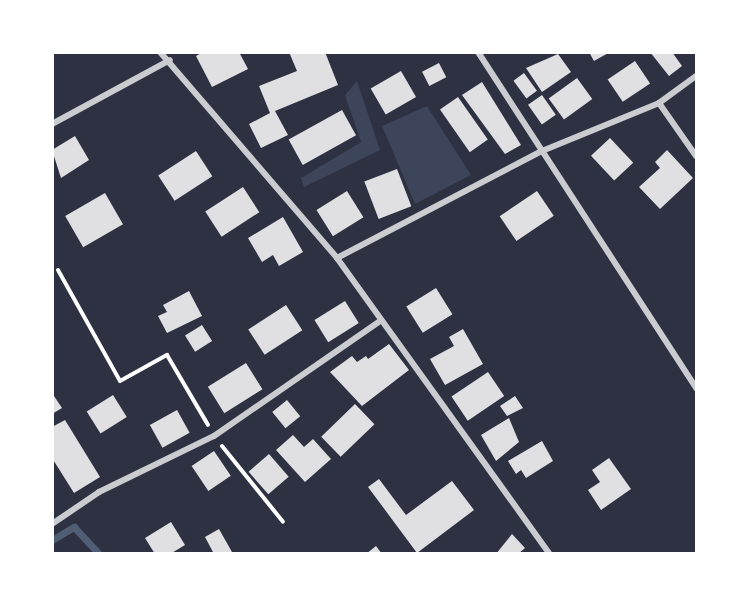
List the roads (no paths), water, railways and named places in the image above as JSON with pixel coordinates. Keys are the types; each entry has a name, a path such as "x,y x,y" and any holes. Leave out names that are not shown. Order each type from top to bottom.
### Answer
{"street":[{"path":"160,52 170,60 337,258 380,321 550,554"},
{"path":"478,52 696,388"},
{"path":"52,124 170,60"},
{"path":"337,258 542,151 659,103 696,76"},
{"path":"659,103 696,156"},
{"path":"52,524 99,492 214,436 380,321"}],"waterway":[{"path":"52,540 74,527 99,554"}]}
